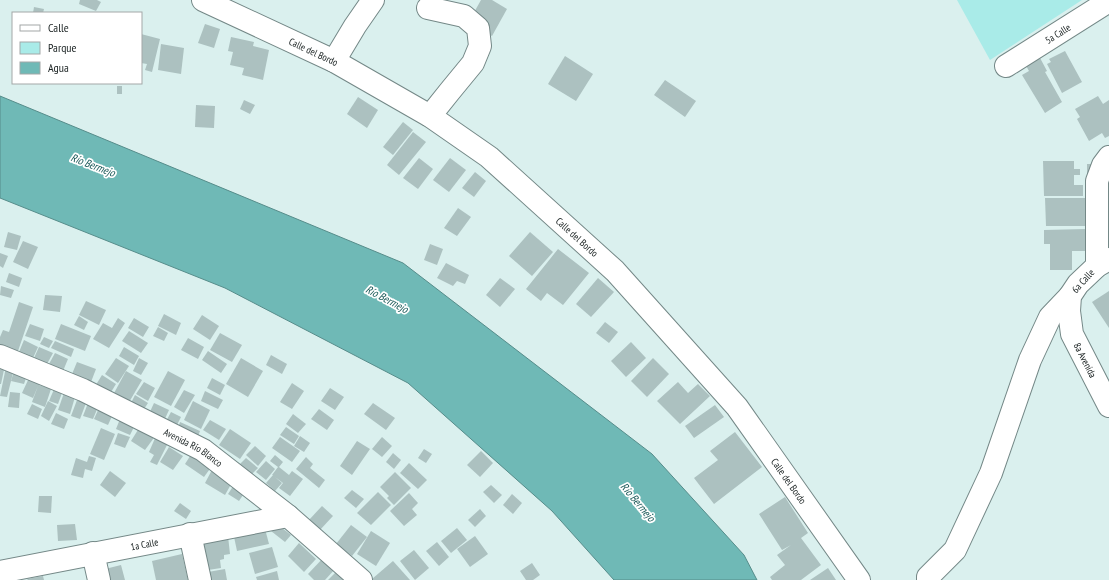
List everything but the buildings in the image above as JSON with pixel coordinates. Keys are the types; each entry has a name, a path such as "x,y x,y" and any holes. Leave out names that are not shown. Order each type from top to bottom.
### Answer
{"street":[{"name":"Calle del Bordo","path":"203,0 334,61 430,116 489,157 616,271 737,407 859,580"},
{"path":"334,61 373,0"},
{"name":"5a Calle","path":"1006,66 1106,1"},
{"path":"428,8 464,16 478,28 480,46 473,63 430,116"},
{"path":"1103,262 1098,181 1103,165 1109,157"},
{"name":"6a Calle","path":"928,580 928,578 955,550 991,474 1030,360 1050,317 1070,304 1078,284 1103,262"},
{"name":"8a Avenida","path":"1070,304 1072,334 1109,406"},
{"name":"Avenida Río Blanco","path":"0,356 83,390 203,450 288,516 361,580"},
{"name":"1a Calle","path":"0,572 288,516"},
{"path":"190,534 200,580"},
{"path":"93,554 98,580"}],"green space":[{"path":"957,0 1082,0 990,60"}],"water":[{"name":"Río Bermejo","path":"0,96 403,263 652,454 744,555 757,580 614,580 552,511 408,383 225,288 0,198"}]}
